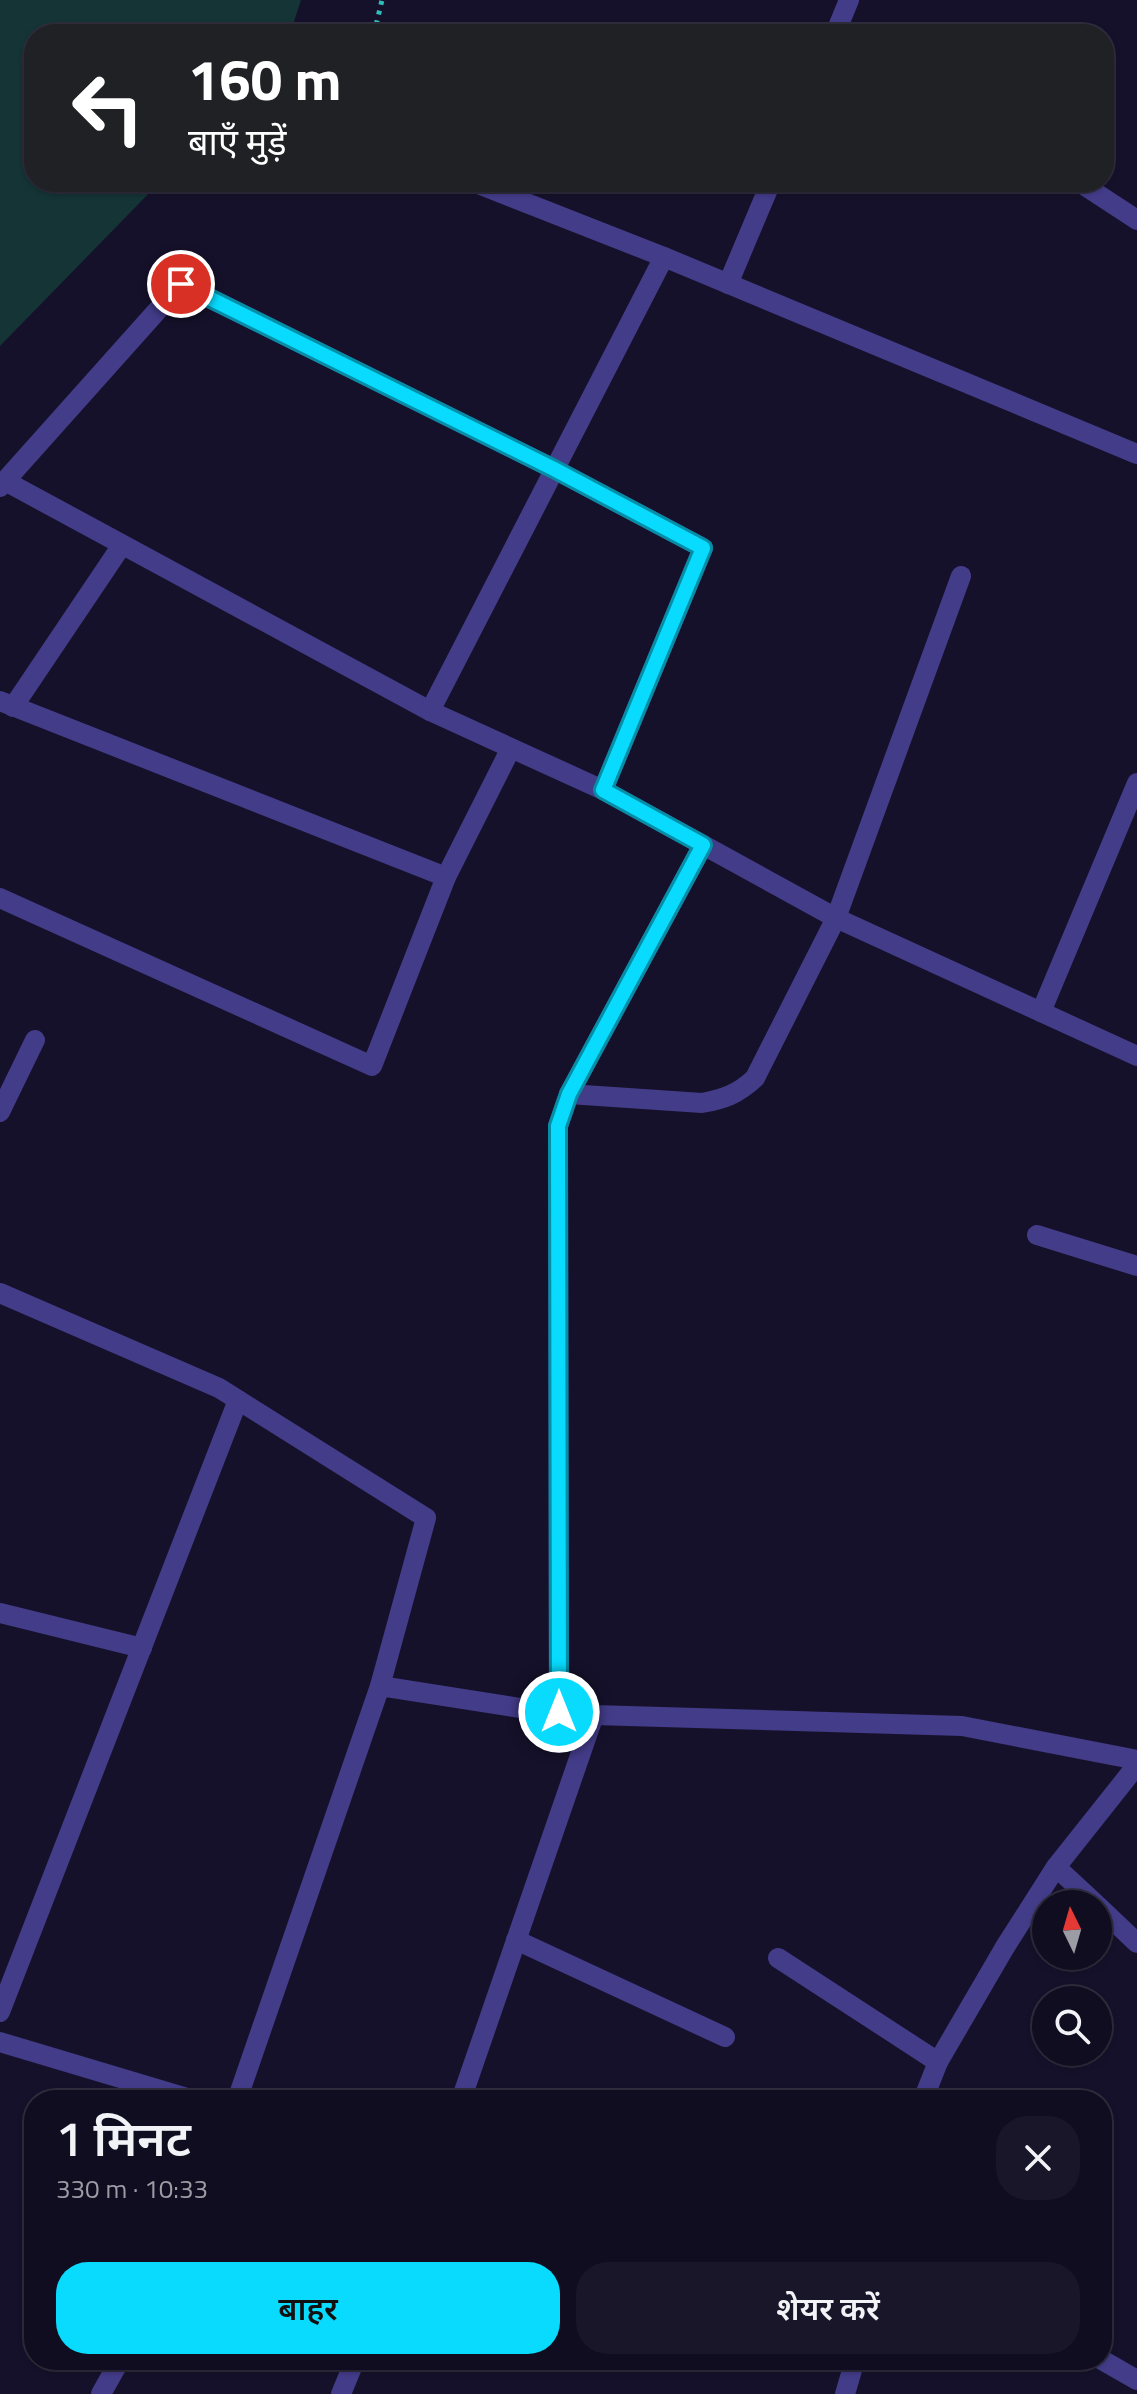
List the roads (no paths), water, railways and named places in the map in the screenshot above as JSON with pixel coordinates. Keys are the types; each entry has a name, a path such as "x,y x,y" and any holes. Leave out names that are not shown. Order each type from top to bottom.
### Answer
{"street":[{"path":"839,24 849,0"},
{"path":"498,192 664,257 1137,454"},
{"path":"728,284 767,192"},
{"path":"1094,192 1137,220"},
{"path":"430,711 664,257"},
{"path":"603,790 703,548 554,469 181,284 2,484 430,711 603,790 836,918 1137,1056"},
{"path":"122,545 6,704 446,877"},
{"path":"569,1094 702,1103 738,1093 755,1078 836,918 961,576"},
{"path":"0,898 372,1066 446,877 510,750"},
{"path":"1041,1012 1137,783"},
{"path":"559,1712 558,1126 569,1094 703,845"},
{"path":"0,1112 35,1040"},
{"path":"1037,1235 1137,1266"},
{"path":"0,1293 219,1388 426,1518 380,1686 240,2090"},
{"path":"0,2012 238,1400"},
{"path":"0,1613 142,1648"},
{"path":"380,1686 594,1715 962,1726 1137,1762 1056,1867 938,2062 927,2090"},
{"path":"464,2090 594,1715"},
{"path":"1056,1867 1081,1890"},
{"path":"1112,1919 1137,1943"},
{"path":"516,1940 725,2037"},
{"path":"778,1958 938,2062"},
{"path":"0,2042 161,2090"},
{"path":"1112,2366 1137,2380"},
{"path":"101,2394 114,2370"},
{"path":"341,2394 351,2370"},
{"path":"845,2394 852,2370"}]}
